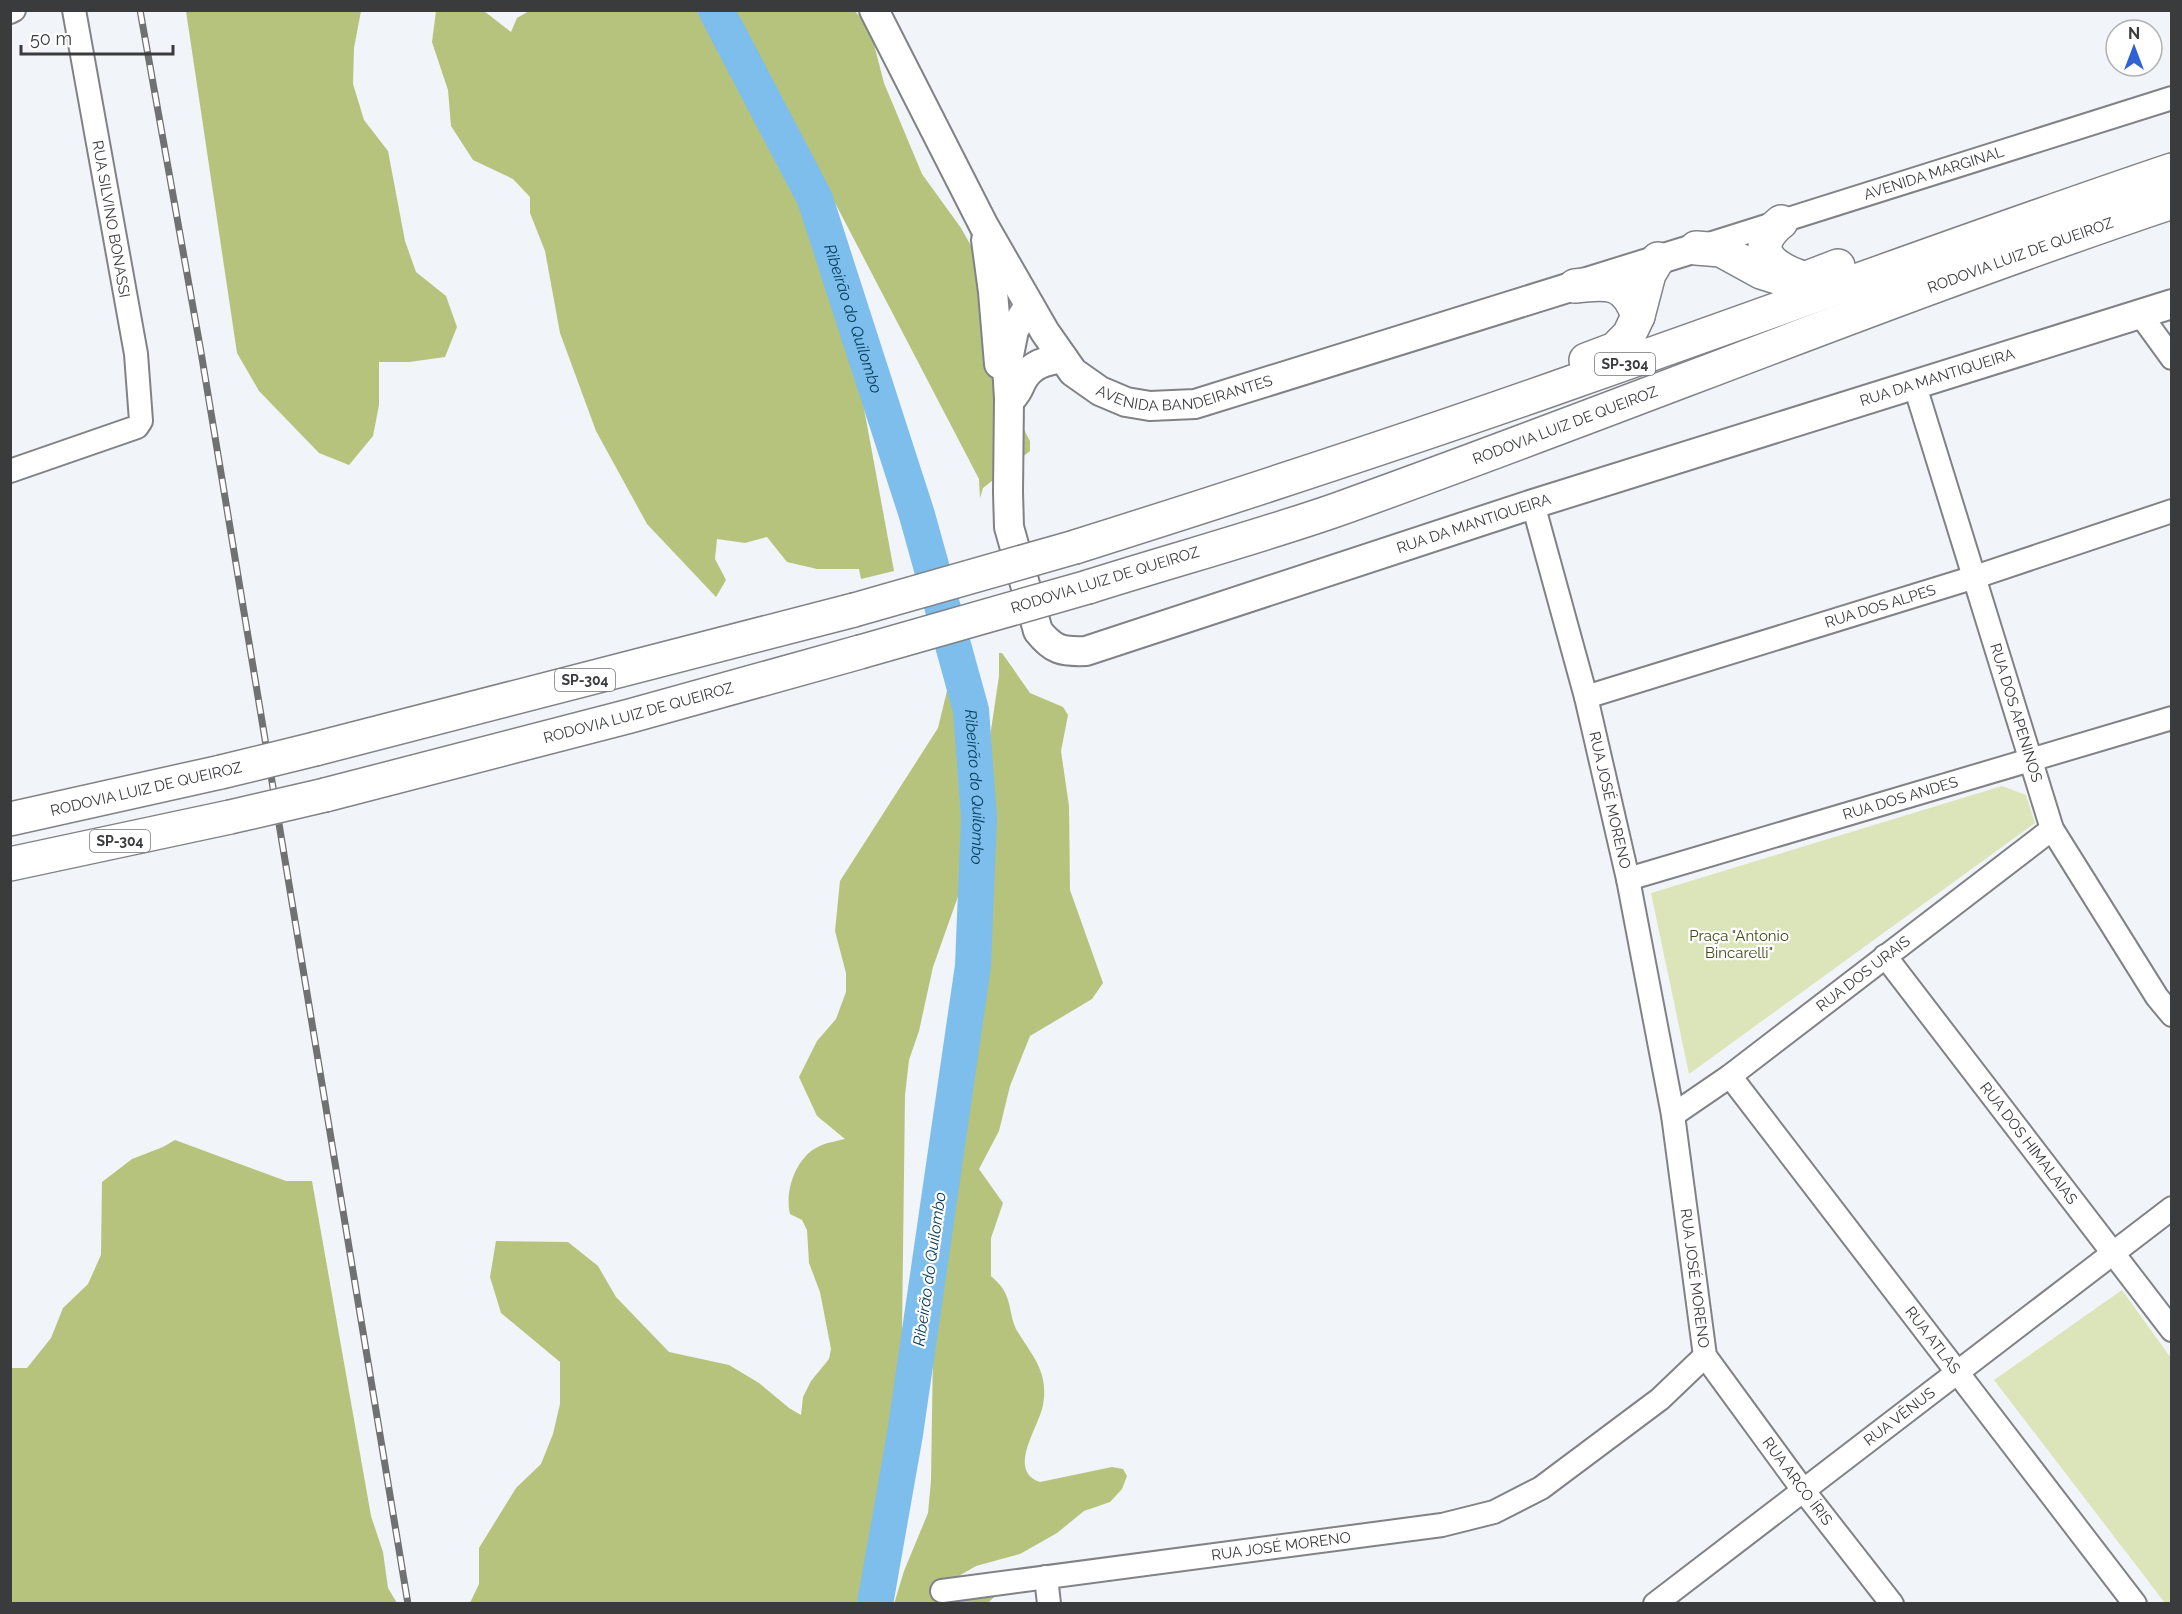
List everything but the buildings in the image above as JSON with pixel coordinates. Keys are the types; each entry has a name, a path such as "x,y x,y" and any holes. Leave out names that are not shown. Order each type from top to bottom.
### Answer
{"highway":[{"path":"1696,248 1721,250 1761,272 1780,278 1804,279 1936,231 2172,151"},
{"name":"RODOVIA LUIZ DE QUEIROZ","path":"10,819 315,749 854,610 1075,547 1577,381 2076,202 2172,170"},
{"name":"RODOVIA LUIZ DE QUEIROZ","path":"10,864 325,795 630,716 1088,586 1333,511 2058,241 2172,202"},
{"path":"1780,222 1769,231 1765,246 1769,260 1780,270 1804,279"},
{"path":"1291,477 1415,423 1615,349 1629,335 1638,316 1644,290 1658,259"},
{"path":"1575,286 1597,284 1623,290 1632,300 1638,316"}],"main road":[{"name":"AVENIDA BANDEIRANTES","path":"873,10 984,226 1063,358 1073,372 1091,385 1126,402 1150,406 1195,404 1696,248"},
{"path":"984,226 993,292 1001,386 1009,400 1018,392 1032,367 1042,362 1063,358"},
{"name":"RUA DA MANTIQUEIRA","path":"1034,313 1018,323 1010,344 1007,365 1010,527 1038,631 1048,644 1066,652 1086,651 1533,504 2172,304"}],"street":[{"name":"RUA SILVINO BONASSI","path":"10,471 137,428 141,417 135,354 74,10"},
{"name":"AVENIDA MARGINAL","path":"1696,248 2172,98"},
{"path":"2140,314 2172,358"},
{"name":"RUA DOS APENINOS","path":"1915,386 2052,829 2157,997 2172,1015"},
{"name":"RUA JOSÉ MORENO","path":"942,1591 1442,1524 1494,1512 1550,1481 1660,1399 1705,1356 1673,1115 1628,879 1586,697 1533,504"},
{"name":"RUA DOS ALPES","path":"1586,697 1975,578 2172,511"},
{"name":"RUA DOS ANDES","path":"1628,879 2172,718"},
{"name":"RUA DOS URAIS","path":"1673,1115 1730,1076 2052,829"},
{"name":"RUA DOS HIMALAIAS","path":"1885,956 2172,1330"},
{"name":"RUA ATLAS","path":"1730,1076 2135,1604"},
{"name":"RUA VÊNUS","path":"1655,1604 2172,1208"},
{"name":"RUA ARCO ÍRIS","path":"1705,1356 1803,1490 1892,1604"},
{"path":"1046,1577 1049,1604"}],"green space":[{"path":"186,11 361,11 354,48 353,84 364,120 388,151 405,241 416,272 446,296 457,327 445,357 409,362 379,362 379,405 373,436 349,465 319,453 259,391 237,353"},
{"path":"436,11 484,11 511,32 517,18 529,11 697,11 733,60 774,127 844,255 856,291 861,333 860,387 894,571 861,579 859,569 817,569 787,562 767,537 745,543 717,539 715,559 726,580 716,597 647,524 596,431 560,333 545,251 530,213 530,197 513,179 473,160 451,126 448,90 432,42"},
{"path":"735,11 855,11 870,29 884,83 922,174 961,228 988,276 1004,392 1030,441 1030,451 983,488 980,498 979,479"},
{"path":"999,653 1002,653 1030,693 1063,707 1068,715 1061,751 1069,806 1070,890 1103,983 1092,999 1030,1036 1010,1086 999,1131 979,1169 1003,1203 991,1238 991,1276 1006,1294 1016,1329 1038,1364 1044,1383 1043,1405 1025,1459 1030,1476 1040,1482 1112,1467 1123,1469 1127,1476 1122,1489 1110,1502 1084,1511 1057,1533 1020,1554 976,1566 950,1581 989,1585 996,1595 988,1603 894,1604 904,1571 928,1513 931,1481 933,1350 931,1317 934,1115 999,676"},
{"path":"957,672 966,701 972,740 970,839 967,871 933,967 919,1031 909,1060 905,1095 902,1330 910,1394 910,1430 872,1603 470,1603 479,1584 479,1548 516,1488 541,1464 553,1434 560,1404 560,1362 501,1313 490,1277 496,1241 568,1242 598,1266 616,1297 669,1352 729,1365 759,1383 801,1415 803,1397 811,1381 829,1359 831,1349 820,1292 809,1263 807,1230 802,1220 790,1214 789,1194 794,1174 806,1156 822,1145 845,1139 817,1116 799,1077 817,1041 836,1019 846,992 846,973 835,931 840,881 938,728 950,678"},
{"name":"Praça \"Antonio Bincarelli\"","path":"2002,786 2026,795 2035,823 1689,1074 1651,893"},
{"path":"175,1140 286,1181 312,1181 371,1516 383,1552 388,1588 397,1603 11,1603 11,1368 27,1368 51,1338 63,1308 88,1284 101,1255 102,1182 132,1159"},
{"path":"2122,1290 2171,1358 2171,1603 2165,1603 1994,1380"}],"waterway":[{"name":"Ribeirão do Quilombo","path":"716,10 815,199 917,515 971,710 979,818 973,966 905,1434 875,1604"}],"railway":[{"path":"140,10 201,352 408,1604"}]}
